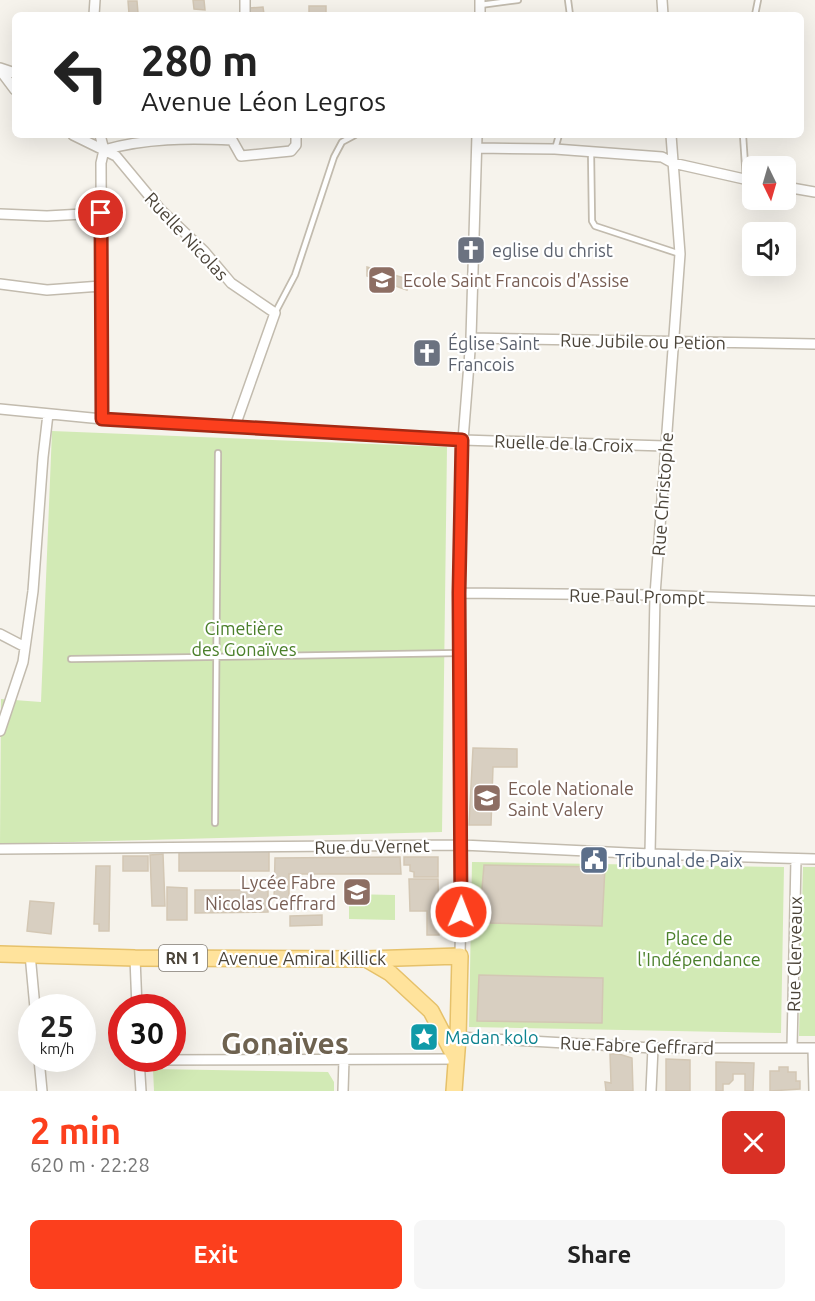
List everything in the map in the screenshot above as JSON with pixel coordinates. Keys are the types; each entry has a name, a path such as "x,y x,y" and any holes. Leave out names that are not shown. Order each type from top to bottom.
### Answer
{"main road":[{"name":"Avenue Amiral Killick","path":"0,954 135,958 460,956"},
{"path":"454,1091 460,956"},
{"path":"366,958 390,973 431,1011 456,1059"}],"street":[{"path":"0,69 12,86"},
{"name":"Ruelle Nicolas","path":"79,138 116,156 160,209 204,251 231,283 276,313"},
{"path":"101,138 104,150 101,163 102,419"},
{"path":"104,150 122,145 175,138 232,140 241,156 291,151 296,145 296,138"},
{"path":"460,956 462,845 459,593 462,440 471,338 477,138"},
{"name":"Rue Christophe","path":"650,854 655,596 680,254 671,138"},
{"path":"477,148 555,149 662,157 674,164 742,179"},
{"path":"796,189 815,192"},
{"path":"0,214 47,216 101,213"},
{"path":"0,284 47,290 101,286"},
{"path":"235,426 276,313"},
{"name":"Rue Jubile ou Petion","path":"471,338 815,345"},
{"name":"Ruelle de la Croix","path":"0,409 102,419 462,440 665,446"},
{"path":"0,731 23,662 33,591 48,414"},
{"name":"Rue Paul Prompt","path":"459,593 655,596 815,602"},
{"path":"0,634 25,647"},
{"name":"Rue du Vernet","path":"0,849 462,845 815,859"},
{"name":"Rue Clerveaux","path":"792,1048 795,859"},
{"path":"30,954 34,994"},
{"path":"135,958 136,994"},
{"name":"Rue Fabre Geffrard","path":"458,1038 653,1048 814,1048"},
{"path":"651,1091 653,1048"},
{"path":"814,1048 814,1091"},
{"path":"343,1091 344,1059"},
{"path":"186,1060 456,1059"},
{"path":"40,1072 42,1091"},
{"path":"140,1072 141,1091"}],"lane":[{"path":"480,7 518,0"},
{"path":"276,313 295,275 334,157 342,142 349,138"},
{"path":"555,149 558,138"},
{"path":"743,138 746,156"},
{"path":"591,152 592,221 595,226 680,254"},
{"path":"215,823 218,453"},
{"path":"71,659 459,653"}],"green space":[{"name":"Cimetière des Gonaïves","path":"52,431 447,447 442,832 0,844 1,699 41,702"},
{"name":"Place de l'Indépendance","path":"472,862 784,867 781,1033 469,1027","holes":["484,866 605,867 602,926 487,923 480,913","479,975 603,978 601,1023 478,1021"]},
{"path":"803,867 815,867 815,1036 799,1036"},
{"path":"349,894 395,895 395,920 349,919"},
{"path":"186,1070 328,1072 334,1082 334,1091 154,1091 153,1072 186,1072"}],"building":[{"path":"193,0 204,0 205,10 194,9"},
{"path":"128,1 137,1 138,12 129,12"},
{"path":"309,6 326,6 326,12 309,12"},
{"path":"263,7 264,12 250,12 249,8"},
{"path":"367,267 411,280 407,290 367,276"},
{"path":"473,748 517,749 517,767 493,767 491,825 469,825"},
{"path":"269,851 269,871 179,871 179,852"},
{"path":"163,854 165,906 152,906 150,855"},
{"path":"123,856 148,856 148,871 123,871"},
{"path":"400,857 401,874 289,874 289,902 274,900 275,858"},
{"path":"404,857 438,857 438,877 414,877 414,872 410,871 410,865 404,865"},
{"path":"484,865 605,867 602,926 487,923 480,913"},
{"path":"96,866 110,866 109,931 99,931 99,924 94,924"},
{"path":"409,879 438,879 439,935 427,935 427,911 410,911"},
{"path":"167,887 187,888 187,920 167,920"},
{"path":"195,890 268,890 268,912 195,913"},
{"path":"30,901 54,903 51,934 27,931"},
{"path":"322,915 322,925 290,926 290,916"},
{"path":"479,975 603,978 602,1023 477,1021"},
{"path":"610,1054 632,1058 633,1091 606,1091 605,1082 611,1083"},
{"path":"666,1059 690,1060 690,1091 666,1091"},
{"path":"716,1062 754,1063 753,1091 745,1091 745,1074 733,1074 733,1080 729,1084 723,1084 723,1091 716,1091"},
{"path":"779,1067 788,1067 788,1072 796,1072 796,1081 800,1081 800,1089 770,1091 770,1071 779,1071"}],"place":[{"name":"eglise du christ","path":"471,250"},
{"name":"Ecole Saint Francois d'Assise","path":"382,280"},
{"name":"Église Saint Francois","path":"427,353"},
{"name":"Ecole Nationale Saint Valery","path":"487,798"},
{"name":"Tribunal de Paix","path":"594,860"},
{"name":"Lycée Fabre Nicolas Geffrard","path":"357,892"},
{"name":"Madan kolo","path":"424,1037"}],"district":[{"name":"Gonaïves","path":"285,1043"}],"route":[{"path":"101,213 102,419 462,440 459,593 461,912"}]}
